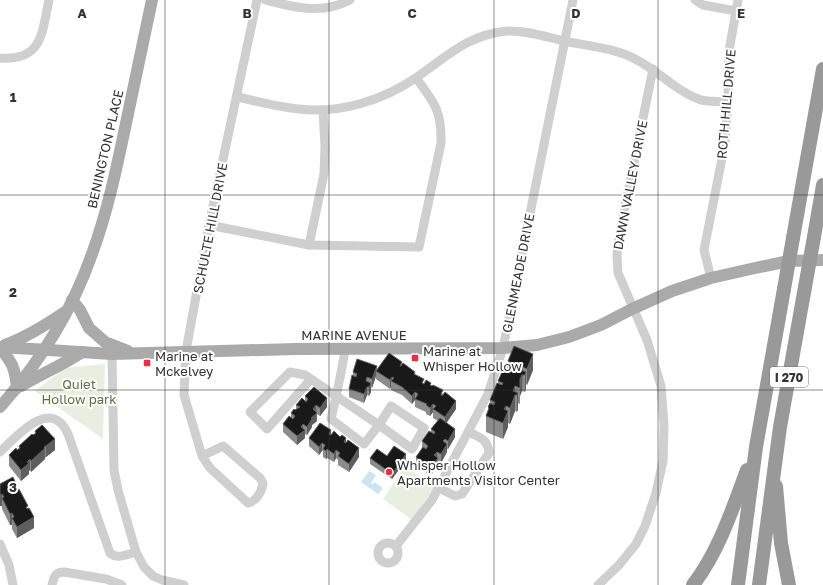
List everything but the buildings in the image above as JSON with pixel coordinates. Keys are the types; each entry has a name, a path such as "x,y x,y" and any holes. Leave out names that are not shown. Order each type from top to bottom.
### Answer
{"highway":[{"name":"I 270","path":"738,585 756,447 823,69"},
{"name":"I 270","path":"758,585 774,468 823,185"},
{"path":"693,585 709,561 724,533 756,447"},
{"path":"774,468 781,543 789,585"}],"main road":[{"name":"BENINGTON PLACE","path":"17,388 56,332 70,305 92,255 109,202 152,0"},
{"name":"MARINE AVENUE","path":"0,347 112,354 186,351 503,348 537,345 570,337 601,325 672,291 710,278 789,261 823,260"},
{"path":"17,388 16,376 12,363 0,347 18,341 36,332 70,305 80,310 89,328 105,342 133,353"},
{"path":"0,407 17,388 70,361 82,352"}],"street":[{"path":"0,58 16,58 27,54 38,45 42,34 49,0"},
{"name":"SCHULTE HILL DRIVE","path":"202,456 223,446 260,478 263,483 262,490 252,502 248,503 210,468 202,456 184,395 186,351 209,225 257,0"},
{"path":"265,0 294,7 318,9 337,6 350,0"},
{"name":"GLENMEADE DRIVE","path":"396,546 432,500 439,488 488,394 503,348 573,0"},
{"path":"696,0 703,5 736,11"},
{"name":"ROTH HILL DRIVE","path":"710,278 704,250 725,144 729,51 738,0"},
{"path":"237,97 299,110 322,110 359,104 387,93 416,78 452,50 470,40 484,35 508,31 529,33 617,52 636,59 653,69 686,94 703,100 728,102"},
{"name":"DAWN VALLEY DRIVE","path":"598,585 636,544 645,526 656,494 663,461 664,425 661,386 647,340 632,309 618,273 617,256 619,236 653,69"},
{"path":"209,225 309,245 419,247 441,143 441,127 439,114 433,100 416,78"},
{"path":"309,245 324,174 325,146 322,110"},
{"path":"310,379 267,429 250,412 290,372 305,375 336,397 379,425 412,449 424,428 391,406 379,425 364,444 331,419 336,397 345,349"},
{"path":"112,354 114,470 118,490 136,552 144,567 153,576 162,580 184,585"},
{"path":"0,452 28,425 36,421 52,419 60,423 68,434 110,553 112,556 117,556 136,552"},
{"path":"439,488 456,496 462,494 489,453 485,440 469,432"},
{"path":"0,544 9,565 13,585"},
{"path":"52,585 55,574 59,572 106,579 122,585"}],"green space":[{"name":"Quiet Hollow park","path":"105,364 103,439 35,391 65,368"},
{"path":"405,466 435,487 412,520 383,499"}],"water":[{"path":"369,471 376,475 371,483 373,484 374,482 383,488 378,494 361,482"}],"place":[{"name":"Marine at Whisper Hollow","path":"415,358"},
{"name":"Marine at Mckelvey","path":"147,363"},
{"name":"Whisper Hollow Apartments Visitor Center","path":"389,472"}]}
